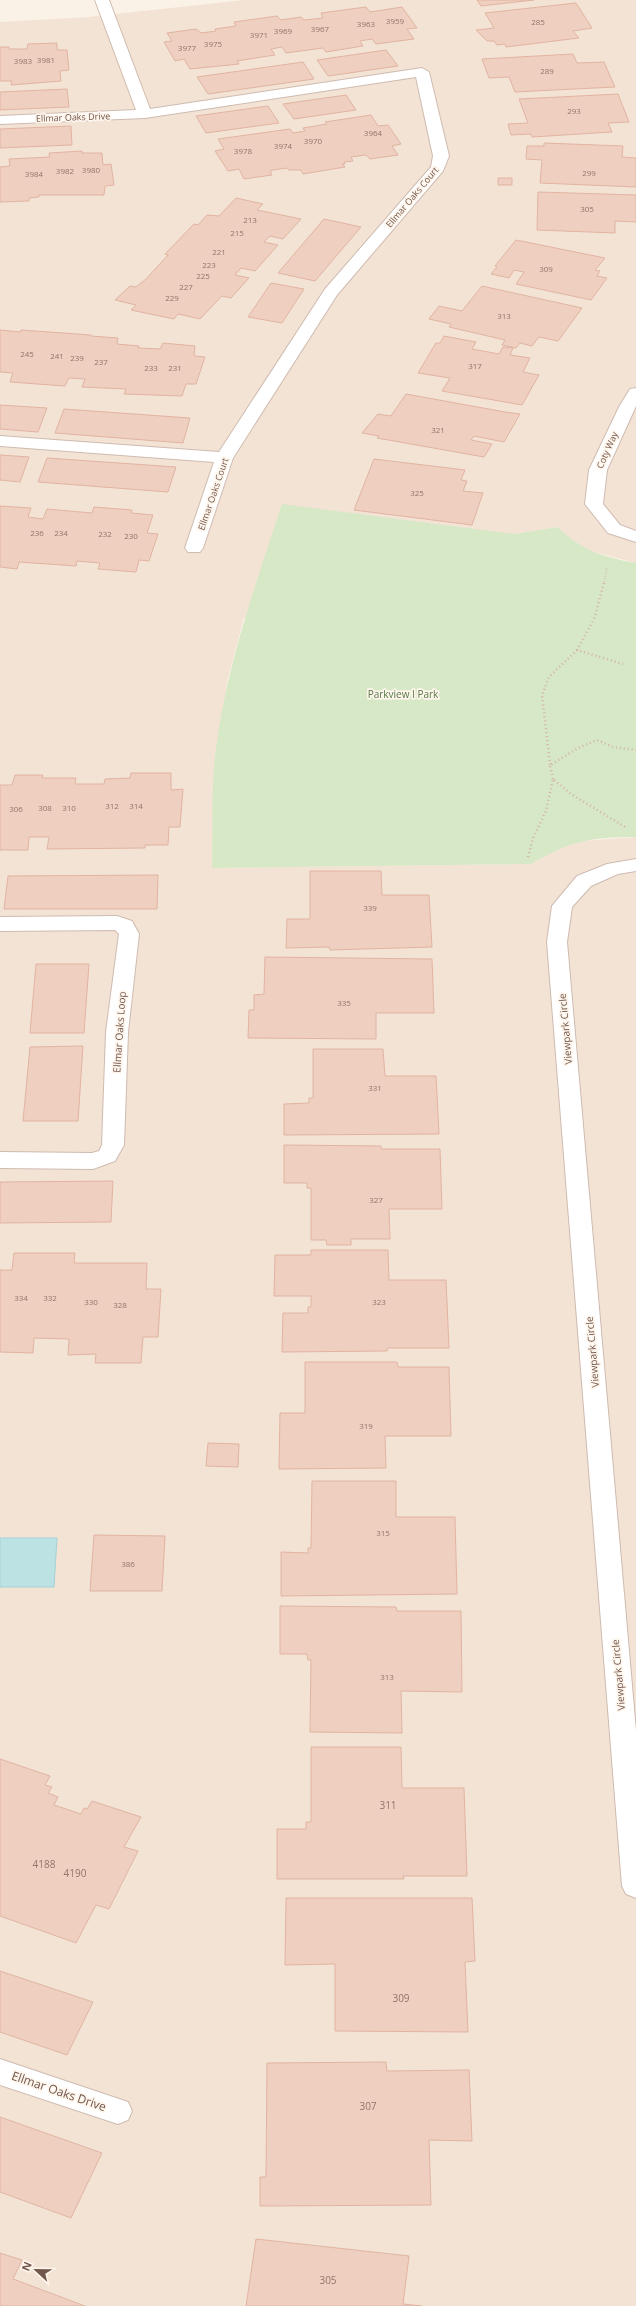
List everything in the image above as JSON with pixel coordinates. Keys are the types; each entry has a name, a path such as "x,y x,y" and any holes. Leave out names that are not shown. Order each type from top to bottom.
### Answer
{"street":[{"path":"102,0 145,114"},
{"name":"Ellmar Oaks Court","path":"145,114 422,72 442,156 438,168 332,292 224,458 194,548"},
{"name":"Ellmar Oaks Drive","path":"0,120 145,114"},
{"name":"Coty Way","path":"636,392 627,407 598,470 594,504 614,529 636,537"},
{"path":"0,441 224,458"},
{"name":"Viewpark Circle","path":"636,864 614,868 584,881 562,906 557,942 636,1886"},
{"name":"Ellmar Oaks Loop","path":"0,924 117,923 124,926 129,934 117,1032 113,1145 106,1156 93,1161 0,1160"},
{"name":"Ellmar Oaks Drive","path":"0,2072 118,2111"}],"path":[{"path":"528,857 533,838 546,810 553,779 542,695 549,676 576,650 590,630 600,606 608,563"},
{"path":"576,650 623,664"},
{"path":"550,765 580,747 597,740 613,747 636,750"},
{"path":"553,779 571,794 628,829"}],"shaded area":[{"path":"244,0 636,0 636,563 590,551 569,539 558,527 514,534 244,618 228,678 215,756 212,868 531,864 556,849 582,841 636,837 636,2306 0,2306 0,22 88,17"}],"green space":[{"name":"Parkview I Park","path":"282,504 514,534 558,527 566,535 584,547 603,555 636,563 636,837 593,839 569,845 531,864 212,868 213,784 215,756 226,692 242,628"}],"water":[{"path":"0,1538 57,1538 54,1587 0,1587"}],"building":[{"path":"477,0 534,0 481,6"},
{"path":"576,3 592,28 573,31 579,38 506,47 505,44 497,45 494,41 487,41 476,30 494,28 485,13"},
{"path":"366,7 370,12 402,7 417,28 407,29 414,39 376,44 372,39 360,41 363,46 326,52 323,48 286,53 282,47 271,49 275,55 237,61 239,64 190,69 184,59 175,61 164,42 172,41 167,33 196,29 201,33 216,31 215,29 236,26 234,22 277,16 281,20 301,17 304,20 323,18 321,13"},
{"path":"57,43 57,50 67,50 69,70 60,71 61,81 11,85 12,81 0,81 0,47 9,47 9,49 27,49 28,44"},
{"path":"386,50 398,66 328,76 317,60"},
{"path":"573,54 577,63 604,62 615,87 515,92 509,77 489,78 482,59"},
{"path":"303,62 314,79 208,94 197,77"},
{"path":"67,89 69,107 0,110 0,92"},
{"path":"618,94 629,122 608,123 612,132 532,137 531,134 511,135 508,124 528,123 519,99"},
{"path":"346,95 356,110 294,119 283,104"},
{"path":"268,106 279,123 206,133 196,116"},
{"path":"371,115 378,126 388,125 401,144 392,146 398,155 370,159 366,155 351,157 353,161 344,162 345,164 342,164 345,167 303,174 301,170 289,170 287,168 270,171 272,175 244,179 239,169 228,171 215,151 224,149 218,139 290,129 293,133 305,131 303,128 327,124 325,122"},
{"path":"71,126 72,145 0,148 0,129"},
{"path":"544,143 623,146 622,157 636,158 636,187 540,183 542,160 526,159 527,146 544,146"},
{"path":"82,151 82,153 102,153 103,165 111,164 114,185 105,186 104,195 39,195 39,197 29,198 29,201 0,202 0,167 10,166 9,159 50,157 49,153"},
{"path":"498,178 512,178 512,185 498,185"},
{"path":"538,192 636,195 636,222 615,221 615,233 537,230"},
{"path":"236,198 263,204 257,210 301,219 283,239 270,236 264,242 278,245 255,271 241,268 235,275 249,278 231,298 222,296 200,319 178,314 174,319 131,310 136,305 115,300 130,286 136,287 146,279 168,255 165,254 194,224 198,225 207,215 219,216"},
{"path":"324,219 361,227 315,281 278,273"},
{"path":"516,240 605,258 595,270 600,271 597,276 607,278 591,300 516,284 524,272 514,270 509,278 491,274 497,267 495,266"},
{"path":"271,283 304,289 282,323 248,317"},
{"path":"482,286 582,308 558,341 539,337 532,346 520,343 516,348 502,345 505,340 449,327 451,324 429,319 439,306 462,311"},
{"path":"0,330 21,332 21,330 118,338 117,344 139,346 138,348 160,349 163,343 195,346 194,356 205,357 196,384 186,384 182,396 124,394 126,389 82,387 85,379 69,378 65,386 10,382 13,373 0,372"},
{"path":"444,336 476,342 472,349 499,354 503,347 513,348 510,355 530,358 523,372 539,375 522,405 442,391 450,378 418,373 436,343 440,343"},
{"path":"406,394 520,414 504,442 474,436 471,440 492,444 484,457 377,438 379,436 362,433 378,414 391,416"},
{"path":"0,405 47,408 38,432 0,429"},
{"path":"64,409 190,418 183,443 55,433"},
{"path":"0,455 29,457 20,482 0,480"},
{"path":"47,458 176,467 168,492 38,482"},
{"path":"374,459 465,470 461,480 467,481 463,491 483,493 472,525 354,510"},
{"path":"0,506 31,508 28,517 43,519 47,509 92,513 94,507 132,510 131,513 153,515 147,533 158,534 149,561 139,560 136,572 98,569 100,563 77,561 76,566 19,562 17,569 0,567"},
{"path":"131,773 171,773 171,790 183,789 180,827 169,827 168,845 145,845 145,848 47,849 49,837 29,837 28,850 0,850 0,785 12,785 15,775 43,775 42,778 76,778 75,784 104,784 105,779 130,778"},
{"path":"310,871 381,871 382,895 429,895 432,947 330,950 329,947 286,948 287,919 310,919"},
{"path":"158,875 157,909 4,909 8,876"},
{"path":"265,957 432,959 434,1013 376,1013 376,1039 248,1038 249,1010 254,1010 254,995 264,994"},
{"path":"36,964 89,964 84,1033 30,1033"},
{"path":"83,1046 78,1121 23,1121 30,1047"},
{"path":"313,1049 383,1049 385,1076 436,1076 439,1134 284,1135 284,1104 309,1103 309,1098 313,1098"},
{"path":"284,1145 381,1146 381,1149 440,1149 442,1209 389,1209 390,1239 351,1239 351,1245 327,1245 326,1240 311,1240 311,1188 307,1188 307,1183 284,1183"},
{"path":"113,1181 111,1222 0,1223 0,1182"},
{"path":"311,1250 388,1250 389,1280 446,1280 449,1348 388,1348 387,1351 282,1352 283,1313 308,1313 308,1307 311,1307 311,1296 274,1296 275,1255 311,1255"},
{"path":"14,1253 75,1253 74,1263 147,1263 146,1289 161,1289 158,1337 143,1337 141,1363 95,1363 96,1354 68,1355 69,1339 34,1338 33,1353 0,1352 0,1270 12,1270"},
{"path":"305,1362 397,1362 398,1367 449,1367 451,1436 385,1436 386,1468 279,1469 280,1413 305,1413"},
{"path":"208,1443 239,1444 238,1467 206,1466"},
{"path":"312,1481 396,1481 396,1517 455,1517 457,1594 281,1596 281,1552 308,1553 308,1548 311,1548"},
{"path":"94,1535 165,1536 162,1591 90,1591"},
{"path":"280,1606 396,1607 397,1611 461,1611 462,1692 401,1691 402,1733 310,1732 311,1660 308,1660 307,1654 280,1654"},
{"path":"311,1747 401,1747 402,1788 464,1788 467,1876 403,1876 404,1879 277,1879 277,1829 306,1829 306,1822 311,1822"},
{"path":"0,1759 50,1776 45,1785 52,1787 48,1793 58,1797 54,1805 81,1814 84,1808 87,1809 92,1801 141,1817 124,1847 138,1851 109,1909 96,1905 76,1943 0,1916"},
{"path":"286,1898 472,1898 475,1961 465,1962 468,2032 335,2031 335,1964 285,1965"},
{"path":"0,1971 93,2002 67,2055 0,2032"},
{"path":"386,2062 387,2071 469,2070 472,2141 429,2140 431,2205 260,2206 260,2177 266,2177 267,2063"},
{"path":"0,2117 102,2153 71,2218 0,2192"},
{"path":"256,2239 409,2256 403,2304 422,2306 246,2306"},
{"path":"0,2253 22,2260 13,2279 85,2306 0,2306"}]}
